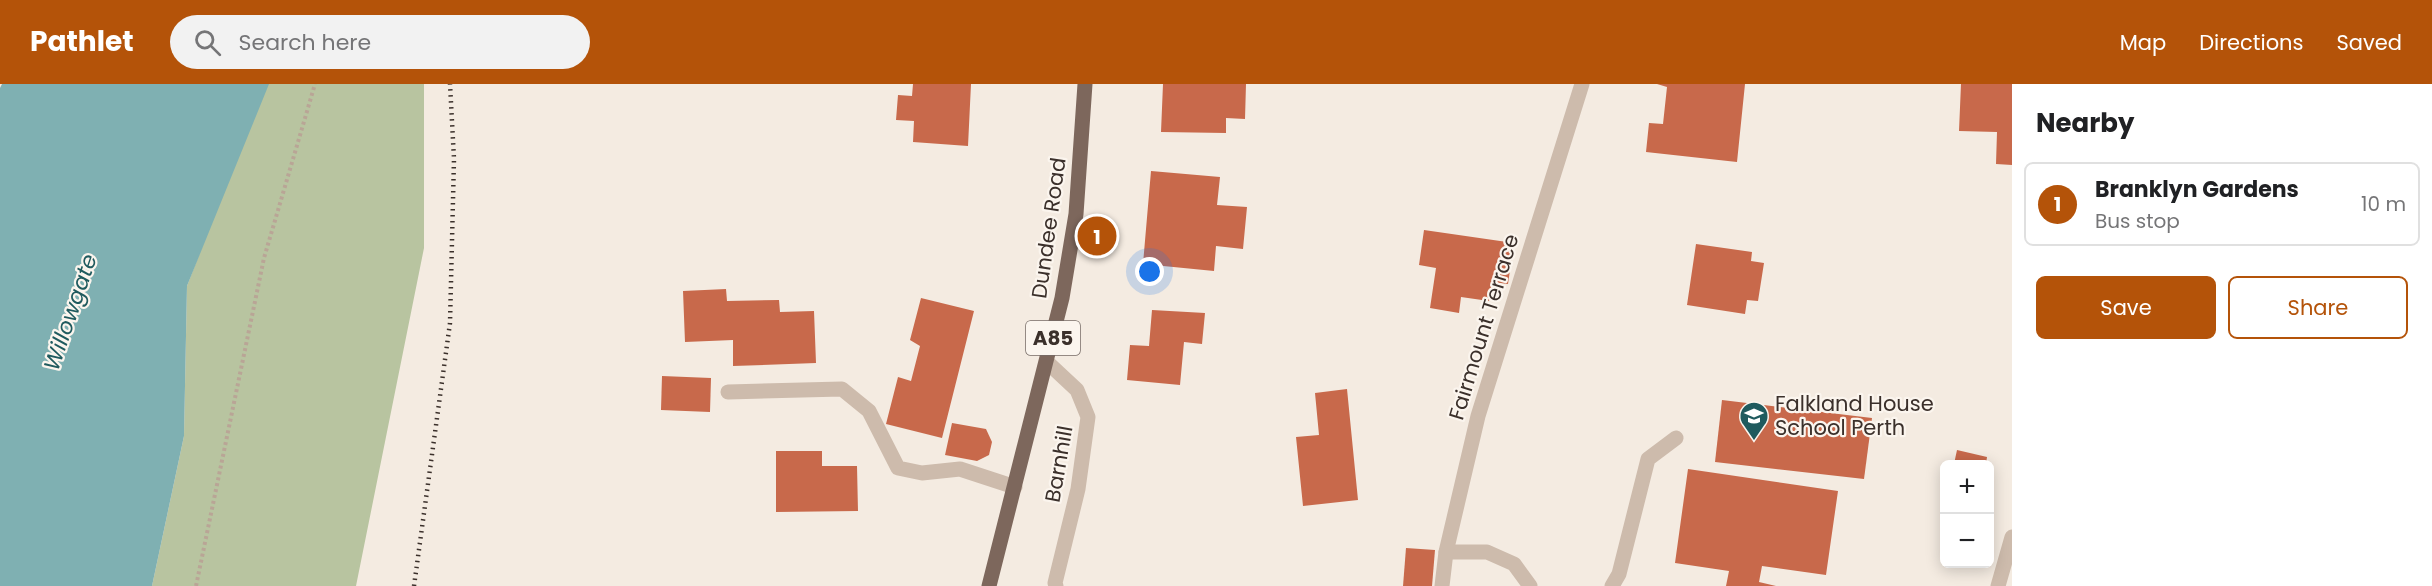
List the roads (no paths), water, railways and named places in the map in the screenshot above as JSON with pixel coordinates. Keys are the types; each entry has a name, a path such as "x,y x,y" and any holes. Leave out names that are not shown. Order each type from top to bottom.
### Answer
{"main road":[{"name":"Dundee Road","path":"989,586 1062,298 1076,214 1085,84"}],"street":[{"name":"Fairmount Terrace","path":"1442,586 1446,552 1478,416 1582,84"},
{"name":"Barnhill","path":"1047,362 1077,390 1088,417 1078,489 1056,586"},
{"path":"728,392 842,389 869,411 898,468 922,473 960,469 1015,487"},
{"path":"1612,586 1619,574 1648,459 1676,438"},
{"path":"1998,586 2012,537"},
{"path":"1446,552 1487,552 1514,564 1530,586"}],"water":[{"name":"Willowgate","path":"2,84 269,84 187,286 184,436 152,586 0,586 0,88"}],"railway":[{"path":"414,586 450,323 454,159 450,84"}],"place":[{"name":"Branklyn Gardens","path":"1097,236"},
{"name":"Falkland House School Perth","path":"1754,442"}]}
